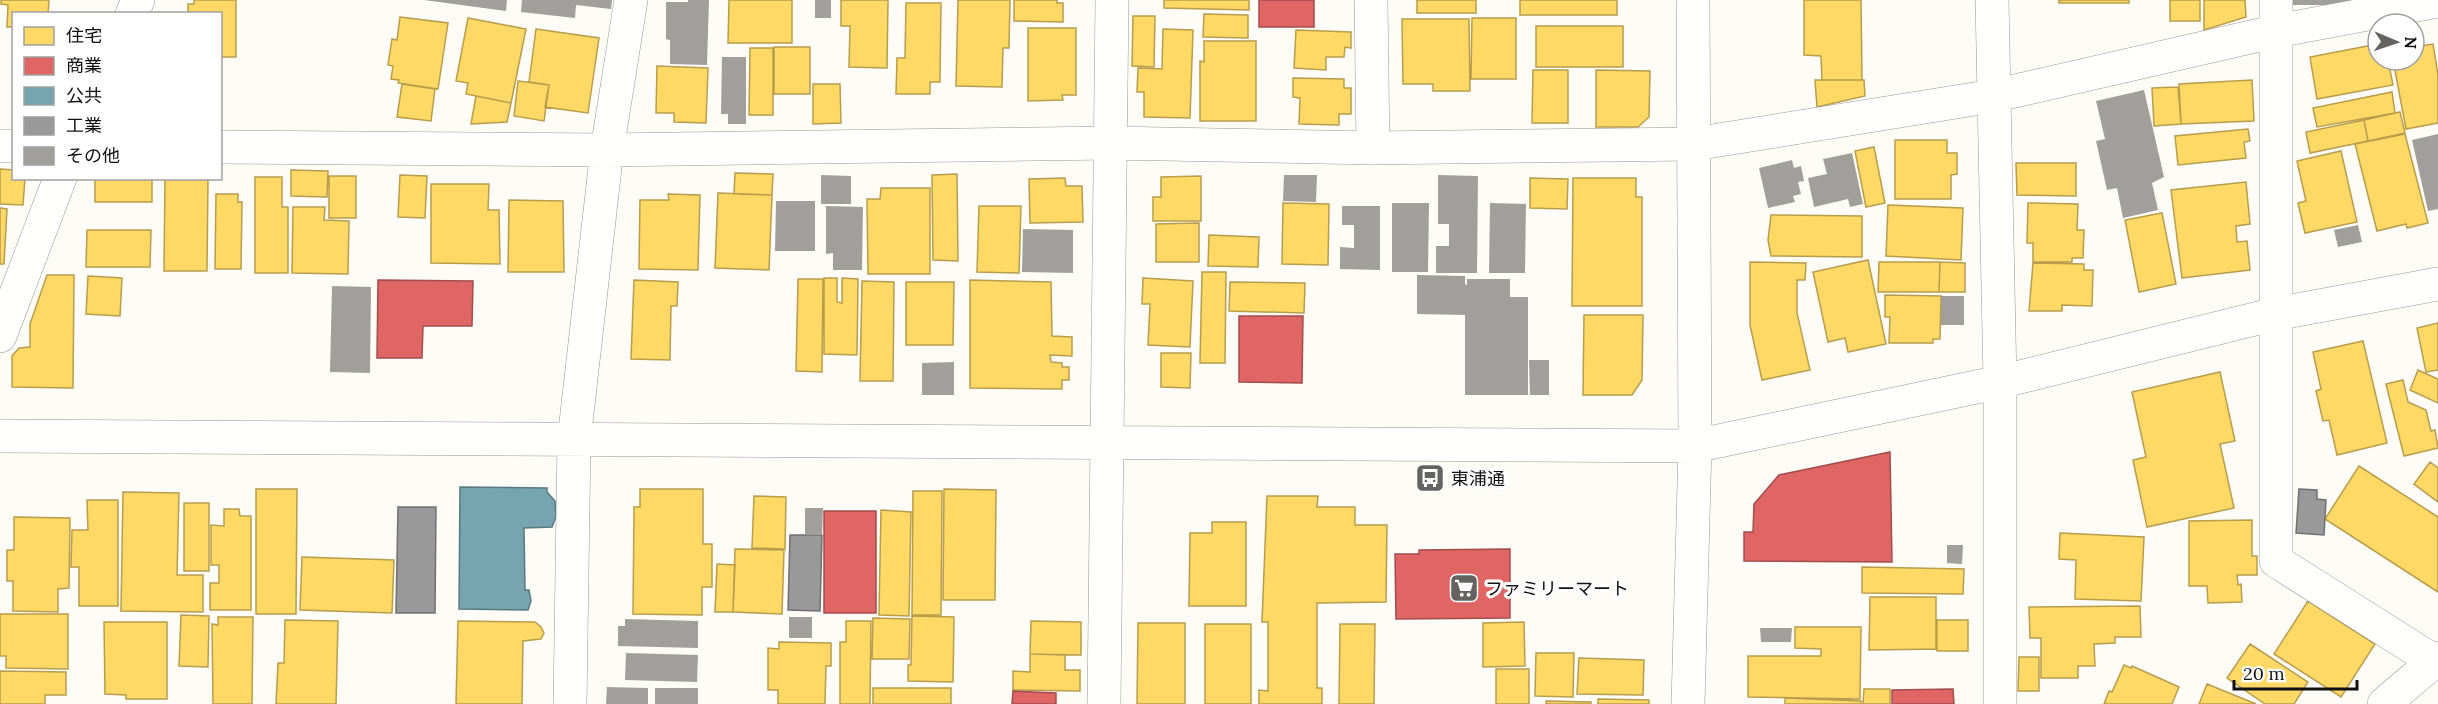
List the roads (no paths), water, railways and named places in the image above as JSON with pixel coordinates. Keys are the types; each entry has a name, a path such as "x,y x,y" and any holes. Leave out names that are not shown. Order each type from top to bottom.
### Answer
{"street":[{"path":"570,704 574,440 607,150 630,0"},
{"path":"1104,704 1112,0"},
{"path":"1371,0 1372,148"},
{"path":"1688,704 1695,446 1693,0"},
{"path":"1992,0 2000,382 2000,704"},
{"path":"222,147 607,150 1110,143 1372,148 1694,144 1993,96 2277,16 2438,1"},
{"path":"2277,16 2276,561 2436,659 2384,704"},
{"path":"0,336 59,180"},
{"path":"0,436 1695,446 2000,382 2275,314 2438,284"}],"place":[{"name":"東浦通","path":"1430,478"},
{"name":"ファミリーマート","path":"1464,588"}]}
